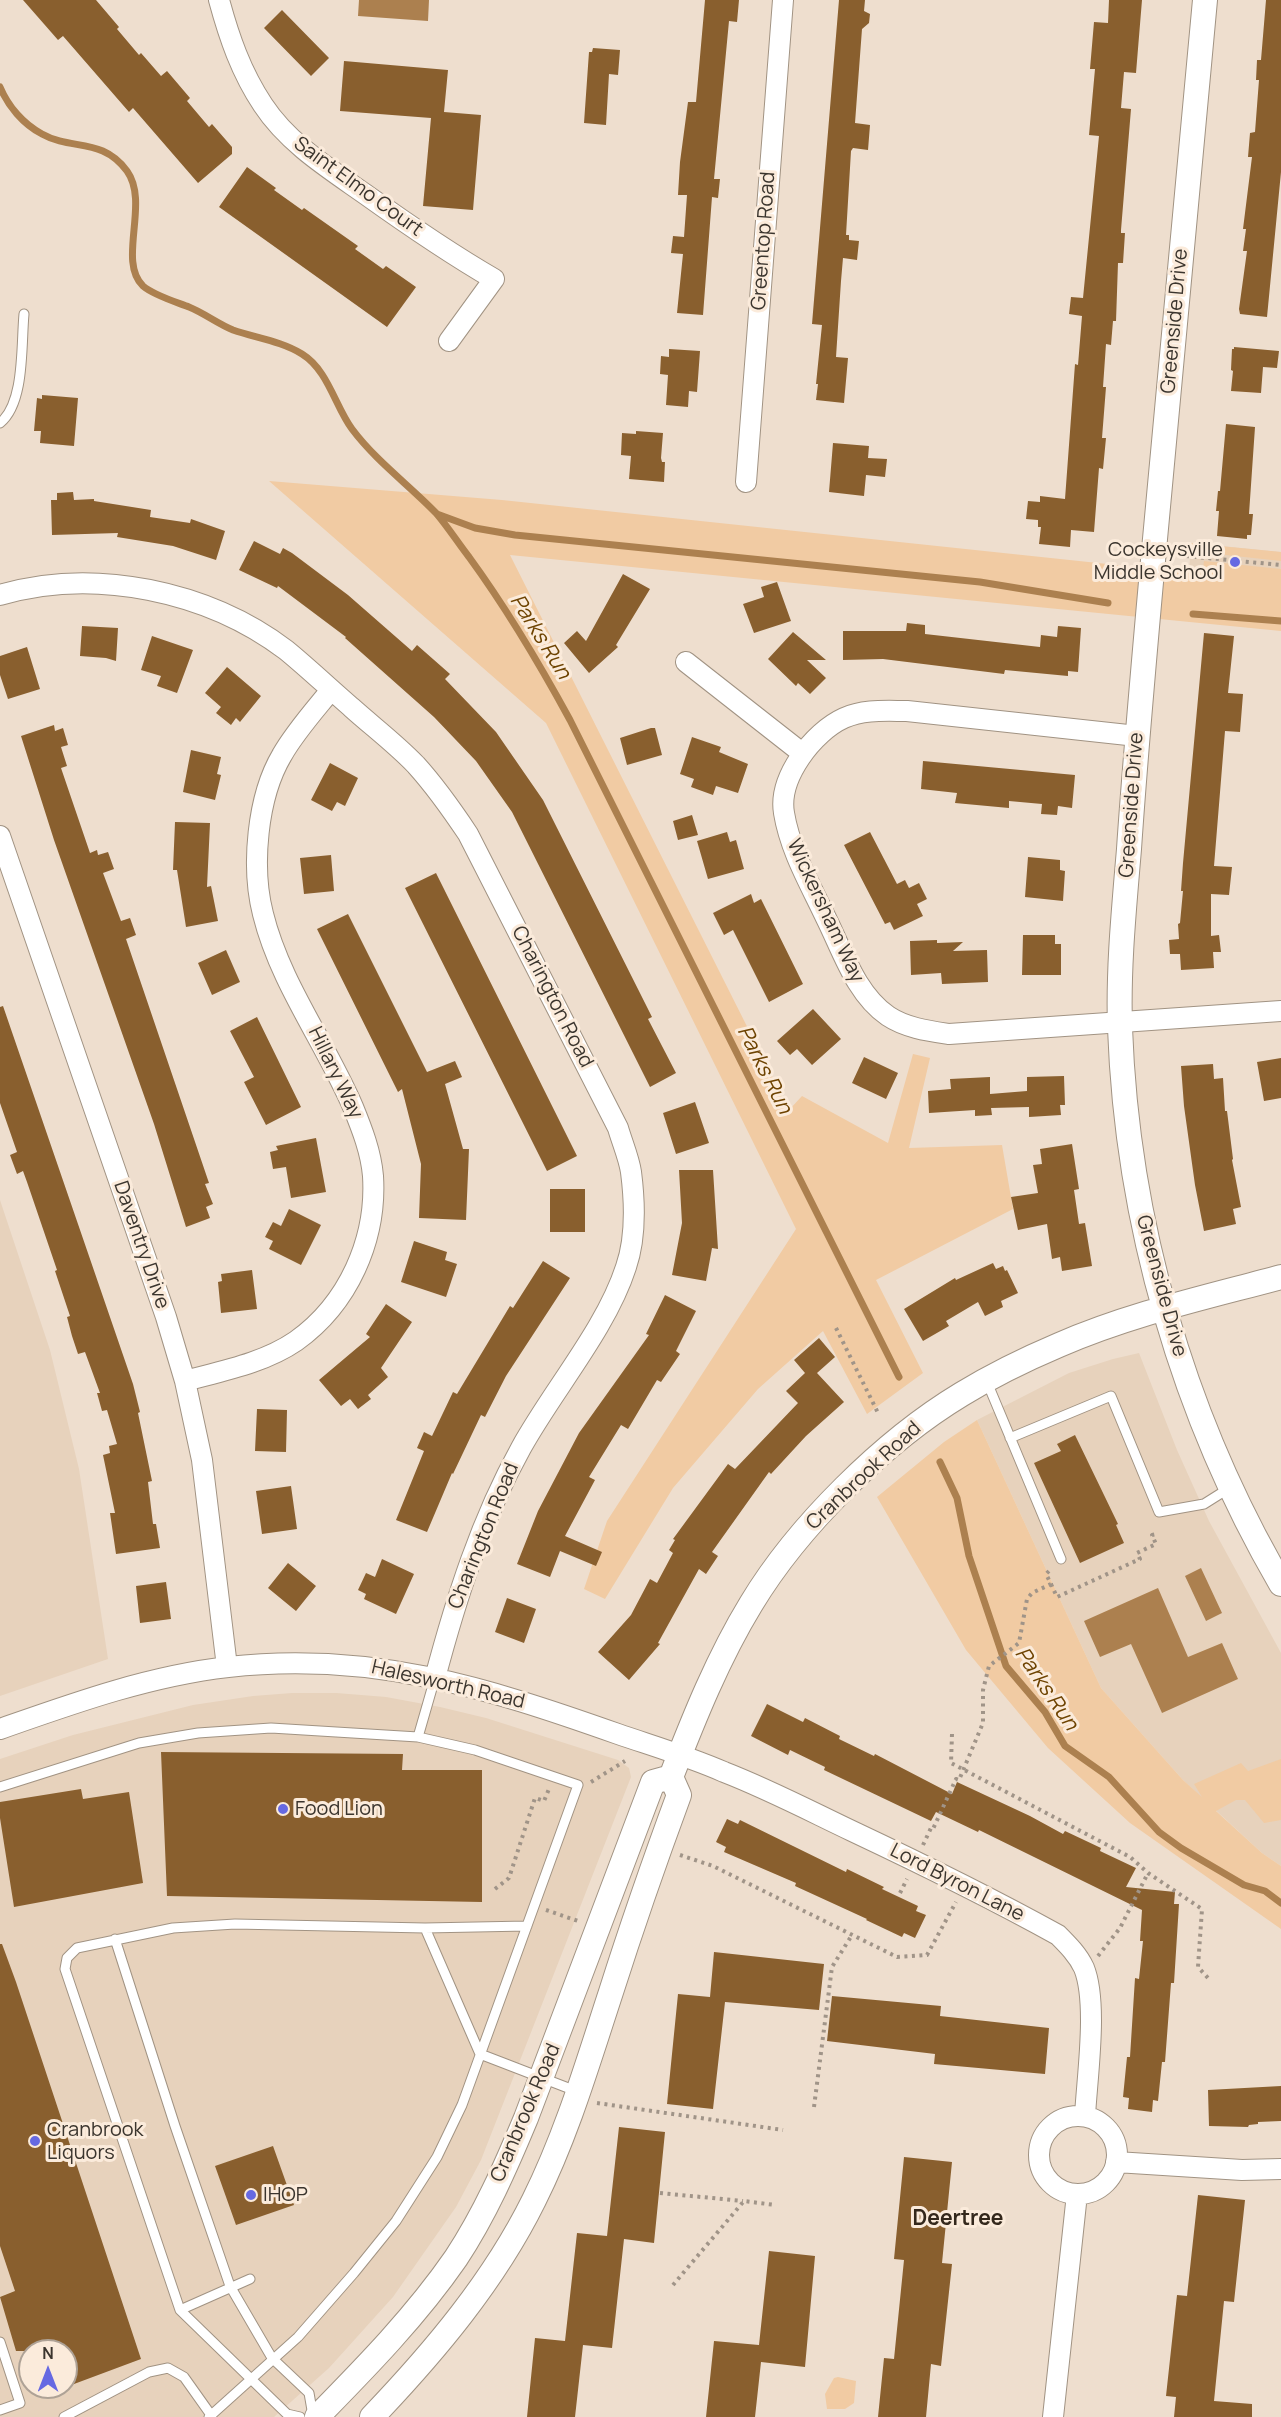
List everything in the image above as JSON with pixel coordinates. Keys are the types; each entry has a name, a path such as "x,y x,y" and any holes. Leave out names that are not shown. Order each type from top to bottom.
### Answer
{"street":[{"name":"Saint Elmo Court","path":"219,0 229,35 243,70 263,105 286,134 314,158 445,250 494,279 449,341"},
{"name":"Greentop Road","path":"746,482 783,0"},
{"name":"Greenside Drive","path":"1205,0 1137,736 1121,957 1120,1023 1123,1082 1134,1173 1141,1215 1165,1309 1188,1384 1231,1487 1281,1584"},
{"name":"Charington Road","path":"0,595 49,585 101,584 146,590 195,602 238,620 285,650 415,764 441,794 468,834 618,1128 631,1170 633,1237 627,1266 610,1305 521,1448 495,1498 453,1611 435,1678"},
{"path":"686,662 802,753"},
{"name":"Hillary Way","path":"185,1381 259,1360 295,1342 324,1318 345,1290 362,1256 372,1216 373,1176 368,1146 352,1106 277,957 262,913 258,872 260,828 267,789 281,756 331,690"},
{"name":"Wickersham Way","path":"1137,736 907,711 872,711 844,718 821,733 802,753 786,785 783,810 790,842 859,988 889,1017 918,1029 949,1034 1281,1011"},
{"name":"Daventry Drive","path":"0,836 162,1306 185,1381 202,1460 227,1667"},
{"name":"Cranbrook Road","path":"372,2417 437,2346 484,2284 534,2201 578,2092 635,1916 679,1795 675,1766 696,1713 735,1632 763,1585 796,1542 825,1509 886,1450 938,1409 986,1380 1060,1344 1165,1309 1281,1277"},
{"name":"Halesworth Road","path":"0,1729 111,1691 184,1674 227,1667 310,1663 359,1665 435,1678 525,1702 675,1766"},
{"name":"Cranbrook Road","path":"315,2417 380,2352 433,2290 457,2256 492,2193 511,2154 542,2078 653,1782 675,1766"},
{"name":"Lord Byron Lane","path":"675,1766 753,1785 965,1886 1058,1935 1074,1952 1084,1968 1089,1989 1090,2019 1085,2116"},
{"path":"1085,2116 1108,2130 1116,2146 1116,2162 1112,2174 1103,2185 1090,2192 1077,2194 1060,2190 1047,2180 1040,2168 1038,2153 1042,2137 1054,2123 1068,2117 1085,2116"},
{"path":"1116,2162 1242,2170 1281,2169"},
{"path":"1053,2417 1077,2194"}],"lane":[{"path":"0,423 9,416 17,394 24,314"},
{"path":"986,1380 1061,1559"},
{"path":"1010,1438 1111,1396 1160,1512 1204,1504 1231,1487"},
{"path":"418,1737 435,1678"},
{"path":"0,1787 139,1743 198,1733 271,1728 418,1737 476,1750 578,1785 462,2105 437,2157 396,2221 354,2274 298,2337 210,2416 184,2377 168,2368 149,2372 64,2417"},
{"path":"300,2417 287,2414 180,2310 65,1969 67,1958 76,1948 173,1928 235,1924 426,1928 527,1926"},
{"path":"426,1928 480,2054 578,2092"},
{"path":"115,1939 175,2126 230,2286 272,2358 309,2394 315,2417"},
{"path":"180,2310 250,2278"},
{"path":"0,2342 20,2403 0,2410"}],"path":[{"path":"1186,556 1281,565"},
{"path":"836,1328 879,1415"},
{"path":"1061,1559 1046,1574 1056,1597 1140,1559 1137,1552 1156,1544 1152,1535 1157,1533"},
{"path":"924,1842 931,1828 933,1829 956,1779 959,1780 983,1723 983,1690 989,1666 1019,1644 1026,1599 1032,1593 1051,1584"},
{"path":"952,1734 951,1763 1130,1857 1148,1873 1202,1909 1198,1966 1208,1978"},
{"path":"578,1785 595,1781 625,1761"},
{"path":"495,1889 508,1878 535,1798 544,1802 554,1775"},
{"path":"680,1855 713,1866 897,1957 927,1955 965,1886"},
{"path":"1084,1968 1095,1959 1120,1928 1148,1873"},
{"path":"534,1905 579,1922"},
{"path":"814,2107 832,1966 852,1935"},
{"path":"603,2104 783,2130"},
{"path":"660,2193 775,2205"},
{"path":"673,2285 744,2202"}],"shaded area":[{"path":"359,0 429,0 428,21 358,16"},
{"path":"269,481 502,500 1202,574 1204,561 1281,569 1281,631 510,555 789,1110 802,1096 888,1143 913,1054 930,1058 909,1148 1002,1145 1013,1209 876,1280 923,1373 867,1414 823,1331 758,1389 673,1488 605,1599 584,1589 607,1521 796,1229 546,723"},
{"path":"1189,543 1281,552 1281,561 1189,551"},
{"name":"Cockeysville Middle School","path":"1191,543 1281,552 1281,582 1189,572"},
{"path":"0,1200 50,1350 79,1469 108,1659 0,1696"},
{"path":"1139,1353 1177,1450 1209,1521 1281,1653 1281,1866 1262,1853 1183,1780 1101,1688 977,1420 1069,1373"},
{"path":"977,1420 1101,1688 1183,1780 1202,1797 1194,1784 1241,1763 1248,1771 1281,1759 1281,1820 1264,1823 1245,1800 1236,1800 1216,1811 1262,1853 1281,1866 1281,1929 1130,1823 1048,1748 966,1650 877,1497 944,1442"},
{"path":"1201,1568 1222,1613 1206,1621 1185,1576"},
{"path":"1158,1588 1188,1657 1222,1643 1238,1679 1162,1713 1131,1644 1100,1657 1084,1621"},
{"path":"292,1693 336,1693 386,1697 486,1718 618,1760 629,1768 631,1777 481,2160 456,2207 393,2297 329,2368 274,2417 0,2417 0,1759 73,1735 193,1705"},
{"path":"834,2378 856,2381 854,2403 845,2409 827,2409 825,2394"}],"building":[{"path":"23,0 96,0 139,55 141,53 161,76 167,71 190,98 187,101 209,127 212,124 232,147 232,154 198,183 133,108 129,112 63,36 58,40"},
{"path":"705,0 739,0 737,22 729,21 714,179 720,179 718,198 712,197 703,315 677,313 683,254 671,253 673,236 684,237 687,195 678,195 680,162 688,102 696,102"},
{"path":"839,0 865,0 864,11 870,14 869,23 862,29 855,123 870,125 868,150 853,148 851,151 846,235 849,235 849,240 859,241 857,260 843,258 841,281 836,357 848,358 844,403 816,400 822,325 812,324"},
{"path":"1109,0 1142,0 1136,73 1124,72 1121,108 1131,109 1121,230 1121,233 1125,233 1123,263 1118,263 1116,321 1113,321 1111,345 1106,344 1103,387 1106,387 1102,438 1106,438 1103,469 1099,468 1094,532 1071,530 1070,547 1039,544 1041,527 1038,527 1038,520 1026,519 1028,501 1040,502 1040,496 1065,499 1075,364 1078,365 1082,316 1069,314 1071,297 1083,298 1099,136 1089,135 1095,69 1090,69 1094,22 1108,23"},
{"path":"1266,0 1281,0 1281,172 1267,317 1240,314 1239,309 1247,251 1243,251 1246,229 1243,229 1252,157 1248,157 1250,133 1255,132 1259,80 1256,80 1257,60 1261,60"},
{"path":"282,10 329,58 311,76 264,28"},
{"path":"593,48 620,50 618,75 609,74 606,125 584,123 589,52 592,52"},
{"path":"344,61 448,70 444,112 481,115 473,210 423,206 431,118 340,111"},
{"path":"247,167 302,210 304,208 358,246 355,249 383,269 386,266 416,287 387,327 219,207"},
{"path":"1234,347 1279,351 1277,368 1263,367 1261,393 1231,391 1232,349"},
{"path":"669,349 700,351 697,392 689,391 688,407 666,405 668,375 660,374 661,356 669,357"},
{"path":"42,395 78,398 74,446 40,443 41,431 34,431 37,398 42,399"},
{"path":"1226,424 1255,427 1249,514 1253,514 1251,535 1247,535 1247,539 1217,536 1219,511 1216,511"},
{"path":"636,431 663,433 661,458 662,462 665,462 664,482 629,479 631,456 621,455 622,433 636,434"},
{"path":"833,443 869,446 868,458 887,459 885,477 866,475 864,496 829,492"},
{"path":"73,492 74,500 94,499 94,501 151,510 150,517 190,523 191,519 225,531 216,560 173,546 117,537 118,533 52,535 51,500 57,500 57,493"},
{"path":"254,541 280,554 283,548 292,553 348,595 412,651 417,645 450,674 445,679 496,732 543,800 652,1017 648,1019 676,1073 650,1087 512,812 476,761 434,717 346,637 278,586 277,588 239,570"},
{"path":"623,574 650,589 616,645 618,647 589,673 564,643 577,631 586,641"},
{"path":"777,582 791,621 754,633 743,604 764,597 761,587"},
{"path":"907,623 925,625 925,634 1040,647 1041,635 1057,637 1058,626 1081,628 1078,672 1068,671 1068,676 1005,670 1004,674 883,659 843,660 843,631 906,631"},
{"path":"82,626 118,628 116,661 80,656"},
{"path":"793,632 826,660 807,660 826,678 810,694 798,683 796,686 768,659"},
{"path":"1204,633 1234,636 1228,693 1243,694 1240,732 1225,731 1214,866 1232,867 1229,895 1211,894 1211,936 1219,935 1221,952 1213,952 1214,968 1181,970 1180,954 1170,954 1169,940 1179,939 1178,924 1180,923 1183,891 1181,891 1183,863"},
{"path":"152,636 193,650 177,693 157,686 161,676 141,670"},
{"path":"27,647 40,689 8,699 0,675 0,656"},
{"path":"227,667 261,696 240,722 236,718 231,725 216,713 221,707 205,693"},
{"path":"54,725 55,731 63,728 68,745 61,747 67,766 61,768 90,853 97,850 98,855 108,852 114,869 103,873 121,921 130,918 136,935 126,939 209,1183 205,1184 213,1204 206,1207 210,1218 186,1227 154,1124 54,840 21,736"},
{"path":"655,728 662,755 627,765 620,738"},
{"path":"692,737 721,747 719,752 748,764 738,793 716,786 713,795 691,787 694,779 680,774"},
{"path":"191,750 221,757 217,774 221,775 215,800 183,792"},
{"path":"923,761 1075,775 1072,808 1058,806 1057,815 1041,814 1042,804 1009,801 1009,808 955,803 957,793 921,789"},
{"path":"330,763 358,778 345,806 337,802 332,811 311,800"},
{"path":"692,815 698,835 678,840 673,821"},
{"path":"175,822 210,823 207,887 211,886 218,921 186,927 177,870 173,870"},
{"path":"727,832 730,842 736,840 744,869 708,879 697,841"},
{"path":"870,832 897,884 905,880 909,888 919,883 927,899 917,904 923,916 894,930 890,922 885,924 844,845"},
{"path":"331,855 334,891 304,894 300,858"},
{"path":"1028,857 1060,860 1060,870 1065,871 1063,901 1025,897"},
{"path":"436,873 577,1156 547,1171 405,888"},
{"path":"751,894 754,903 761,899 803,984 769,1002 733,930 724,935 713,913"},
{"path":"348,914 427,1072 455,1061 462,1077 445,1084 463,1149 469,1149 466,1220 419,1218 421,1164 402,1089 398,1092 317,929"},
{"path":"1023,935 1055,935 1055,944 1061,944 1061,975 1022,975"},
{"path":"937,940 937,943 963,942 953,951 987,950 988,982 942,984 941,973 911,975 910,941"},
{"path":"226,950 240,982 212,995 198,963"},
{"path":"3,1006 133,1384 152,1481 148,1482 153,1524 156,1524 160,1548 116,1554 110,1513 115,1513 103,1455 110,1453 109,1446 117,1444 107,1410 102,1411 97,1393 100,1393 85,1352 78,1354 67,1317 70,1316 55,1271 57,1270 23,1171 17,1174 10,1155 17,1152 0,1103 0,1007"},
{"path":"813,1009 841,1039 812,1065 797,1049 790,1055 777,1041"},
{"path":"257,1017 301,1107 266,1125 244,1082 254,1077 230,1031"},
{"path":"864,1057 898,1073 886,1099 852,1083"},
{"path":"1281,1058 1281,1098 1264,1101 1257,1062"},
{"path":"1213,1064 1214,1079 1223,1078 1225,1111 1227,1111 1232,1160 1241,1207 1233,1209 1236,1224 1204,1231 1195,1185 1181,1066"},
{"path":"1064,1076 1065,1105 1060,1105 1061,1115 1029,1117 1029,1107 991,1108 992,1115 975,1116 975,1110 929,1113 928,1091 951,1089 950,1079 990,1077 990,1094 1027,1091 1027,1077"},
{"path":"695,1102 709,1143 676,1154 663,1113"},
{"path":"316,1138 326,1192 291,1198 286,1167 273,1169 270,1152 278,1150 276,1146"},
{"path":"1072,1144 1079,1189 1074,1190 1079,1224 1085,1223 1092,1266 1062,1271 1060,1257 1052,1259 1047,1224 1018,1230 1011,1197 1038,1193 1033,1165 1042,1164 1040,1149"},
{"path":"679,1170 713,1170 718,1249 712,1248 706,1281 672,1275 682,1223"},
{"path":"550,1189 585,1189 585,1232 550,1232"},
{"path":"289,1209 321,1225 301,1265 269,1249 273,1241 265,1237 273,1222 281,1226"},
{"path":"414,1241 447,1252 445,1260 457,1264 446,1297 401,1282"},
{"path":"543,1261 570,1278 506,1376 485,1417 481,1415 452,1473 427,1532 396,1520 424,1451 417,1448 424,1432 432,1436 453,1392 457,1394 510,1306 513,1308"},
{"path":"993,1263 996,1269 1003,1266 1005,1271 1007,1270 1018,1293 1001,1301 1003,1307 985,1316 978,1302 946,1321 949,1326 923,1341 904,1309 955,1278 956,1280"},
{"path":"252,1270 257,1309 221,1313 218,1282 222,1281 221,1274"},
{"path":"665,1295 696,1311 676,1351 680,1354 661,1382 657,1380 628,1429 621,1425 589,1477 595,1480 565,1536 602,1552 596,1566 560,1551 550,1577 517,1564 538,1511 579,1433 649,1335 646,1334"},
{"path":"386,1304 412,1322 381,1368 388,1377 368,1395 371,1399 358,1409 350,1399 341,1406 319,1380 370,1337 366,1334"},
{"path":"819,1338 835,1357 817,1373 844,1402 806,1436 771,1474 769,1472 712,1552 718,1556 706,1574 699,1569 658,1643 660,1644 629,1680 598,1652 631,1615 650,1579 657,1583 673,1553 669,1550 675,1540 673,1539 728,1464 735,1469 798,1403 786,1391 805,1373 794,1360"},
{"path":"257,1409 287,1410 286,1452 255,1451"},
{"path":"1075,1435 1118,1524 1116,1525 1124,1543 1080,1563 1034,1463 1061,1451 1057,1444"},
{"path":"291,1486 297,1529 262,1534 256,1491"},
{"path":"382,1559 414,1574 396,1614 364,1599 366,1594 358,1590 366,1573 375,1577"},
{"path":"288,1563 316,1586 296,1611 268,1588"},
{"path":"166,1582 171,1619 140,1623 136,1586"},
{"path":"507,1598 536,1609 524,1643 495,1632"},
{"path":"767,1704 803,1722 805,1718 840,1736 839,1739 874,1756 875,1754 952,1794 957,1782 1063,1834 1065,1831 1101,1848 1100,1851 1136,1868 1126,1887 1175,1892 1174,1904 1179,1904 1174,1983 1171,1983 1165,2062 1162,2062 1158,2101 1153,2100 1152,2112 1128,2109 1129,2098 1123,2097 1127,2057 1130,2057 1135,1978 1139,1979 1143,1941 1140,1941 1142,1910 979,1830 978,1832 936,1812 931,1821 824,1770 825,1767 790,1750 788,1755 751,1736"},
{"name":"Food Lion","path":"161,1752 403,1754 402,1770 482,1770 482,1902 167,1896"},
{"path":"81,1789 83,1799 129,1792 143,1883 14,1907 0,1818 0,1802"},
{"path":"727,1819 738,1824 740,1820 846,1872 847,1869 918,1906 916,1911 926,1915 915,1938 904,1933 902,1937 795,1886 796,1883 724,1852 726,1847 716,1842"},
{"path":"0,1944 2,1944 141,2359 78,2383 78,2339 18,2339 18,2351 16,2351 0,2297 15,2291 0,2246"},
{"path":"714,1952 824,1964 819,2010 725,2002 713,2109 667,2104 678,1994 710,1997"},
{"path":"832,1996 941,2006 940,2016 1049,2028 1045,2074 934,2064 935,2054 827,2041"},
{"path":"1281,2086 1281,2121 1258,2122 1248,2127 1209,2126 1208,2090"},
{"path":"619,2127 665,2132 654,2243 624,2239 612,2348 583,2345 575,2417 527,2417 535,2338 565,2341 577,2233 607,2236"},
{"path":"273,2146 294,2205 236,2225 215,2166"},
{"path":"904,2157 952,2162 942,2263 952,2264 941,2366 931,2364 926,2417 878,2417 884,2358 894,2359 904,2260 894,2259"},
{"path":"1198,2195 1245,2200 1234,2302 1224,2301 1214,2401 1252,2404 1252,2417 1174,2417 1176,2397 1166,2396 1177,2295 1187,2296"},
{"path":"769,2251 815,2256 805,2367 761,2362 755,2417 706,2417 714,2341 759,2345"}],"waterway":[{"name":"Parks Run","path":"0,87 17,114 35,130 53,139 107,153 127,171 136,199 133,262 136,275 143,286 195,309 227,328 286,346 311,361 325,379 346,420 361,441 436,513 483,577 522,637 570,720 899,1377"},
{"path":"437,514 475,528 515,535 980,582 1108,603"},
{"path":"1193,614 1281,621"},
{"name":"Parks Run","path":"940,1462 957,1498 969,1556 1006,1666 1045,1712 1065,1746 1109,1777 1159,1832 1181,1848 1244,1885 1265,1891 1281,1903"}],"place":[{"name":"Cockeysville Middle School","path":"1235,562"},
{"name":"Food Lion","path":"283,1809"},
{"name":"Cranbrook Liquors","path":"35,2141"},
{"name":"IHOP","path":"251,2195"}],"district":[{"name":"Deertree","path":"958,2219"}]}
